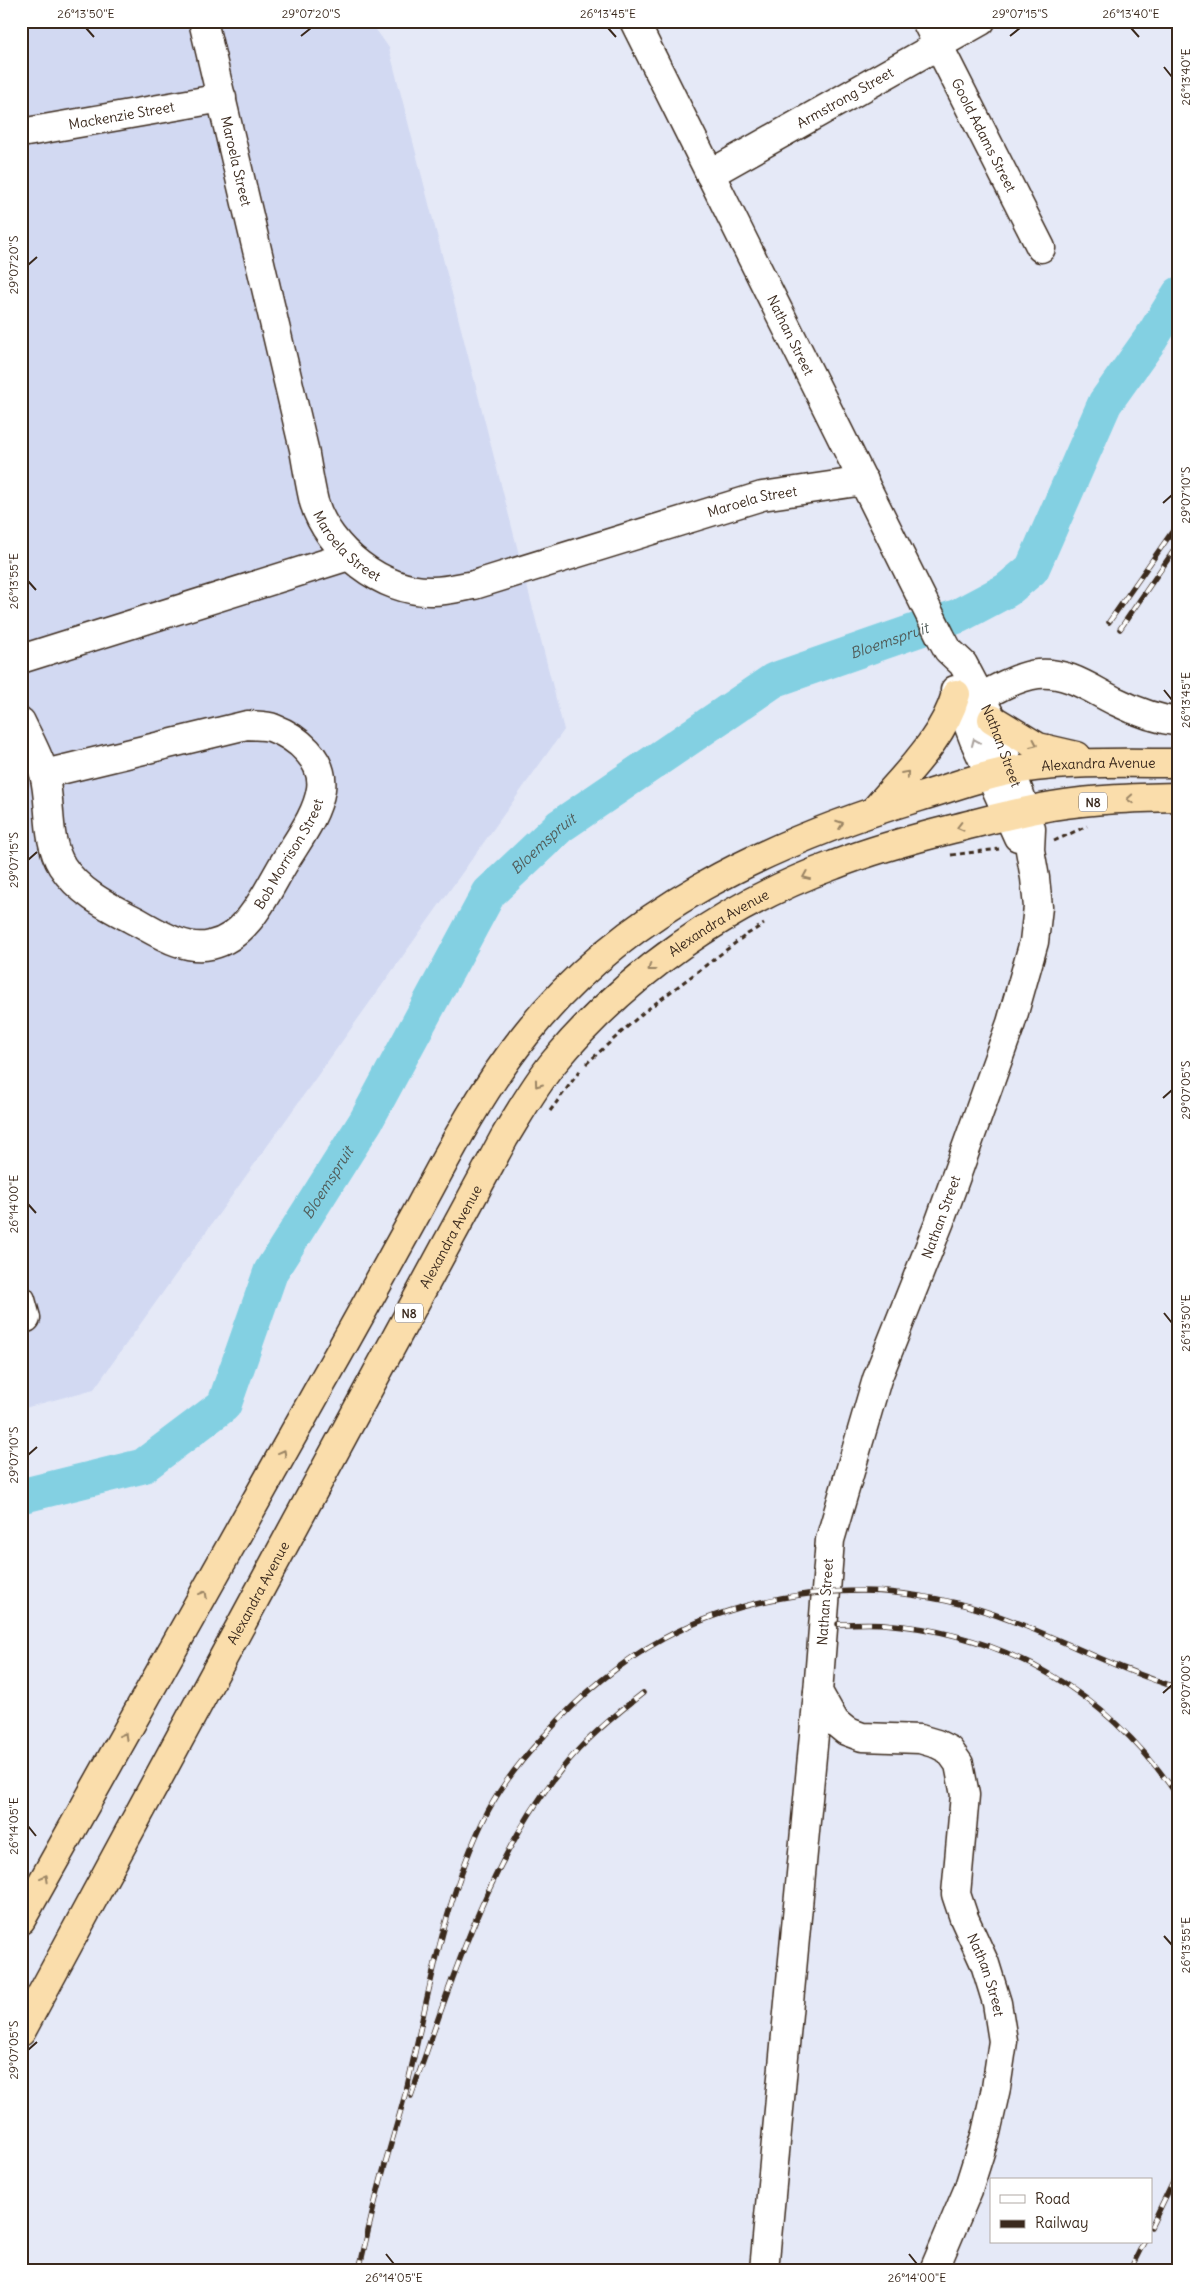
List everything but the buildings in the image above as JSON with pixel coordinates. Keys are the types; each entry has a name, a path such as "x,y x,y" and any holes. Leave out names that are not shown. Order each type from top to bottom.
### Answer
{"highway":[{"path":"874,811 940,732 951,712 973,705 1038,747 1110,763"},
{"name":"Alexandra Avenue","path":"21,1920 359,1318 460,1133 524,1036 556,998 589,965 626,935 662,911 738,867 814,833 874,811 1001,772 1065,764 1179,763"},
{"name":"Alexandra Avenue","path":"21,2032 499,1146 529,1096 553,1063 609,1003 642,975 687,942 755,901 833,865 924,836 1017,814 1102,801 1179,797"}],"street":[{"name":"Maroela Street","path":"203,21 304,449 315,503 329,531 349,556 370,574 402,587 432,591 474,585 762,496 864,481"},
{"name":"Nathan Street","path":"634,21 945,644 948,671 973,705 1017,814 1017,836 1030,850 1035,878 1038,906 1034,942 1011,1023 940,1221 877,1379 830,1540 818,1692 835,1722 846,1731 862,1737 920,1739 937,1744 949,1750 960,1764 964,1780 965,1795 956,1894 964,1918 985,1964 997,2003 1003,2041 996,2088 986,2133 968,2190 934,2270"},
{"name":"Goold Adams Street","path":"926,21 1041,248"},
{"name":"Armstrong Street","path":"710,174 981,21"},
{"name":"Mackenzie Street","path":"21,133 222,98"},
{"path":"21,659 349,556"},
{"path":"973,705 1022,678 1037,674 1053,674 1076,680 1141,713 1179,722"},
{"name":"Bob Morrison Street","path":"21,722 44,774 53,844 62,866 78,885 97,901 169,938 190,946 210,945 230,937 252,916 313,813 321,788 318,768 307,749 292,737 272,728 247,725 44,774"},
{"path":"764,2270 818,1692"}],"path":[{"path":"945,856 991,848 1030,850 1092,824"},
{"path":"544,1119 585,1065 644,1012 746,935 772,920"}],"shaded area":[{"path":"21,21 370,21 389,48 564,730 94,1389 21,1409"}],"waterway":[{"name":"Bloemspruit","path":"21,1496 143,1466 224,1405 271,1271 366,1121 489,893 560,826 774,680 958,616 1007,590 1032,569 1105,403 1152,337 1179,294"}],"railway":[{"path":"1109,622 1179,522"},
{"path":"1120,629 1179,543"},
{"path":"359,2270 377,2194 406,2091 448,1913 472,1844 494,1801 514,1771 529,1753 573,1706 631,1658 663,1639 696,1623 731,1610 768,1600 808,1594 874,1591 925,1597 971,1607 1024,1626 1127,1669 1179,1688"},
{"path":"838,1624 884,1624 930,1630 973,1641 1014,1656 1052,1676 1088,1700 1121,1728 1151,1761 1179,1798"},
{"path":"411,2096 459,1960 478,1914 522,1827 548,1787 578,1750 609,1720 643,1693"},
{"path":"1152,2225 1179,2169"},
{"path":"1130,2270 1143,2244"}]}
